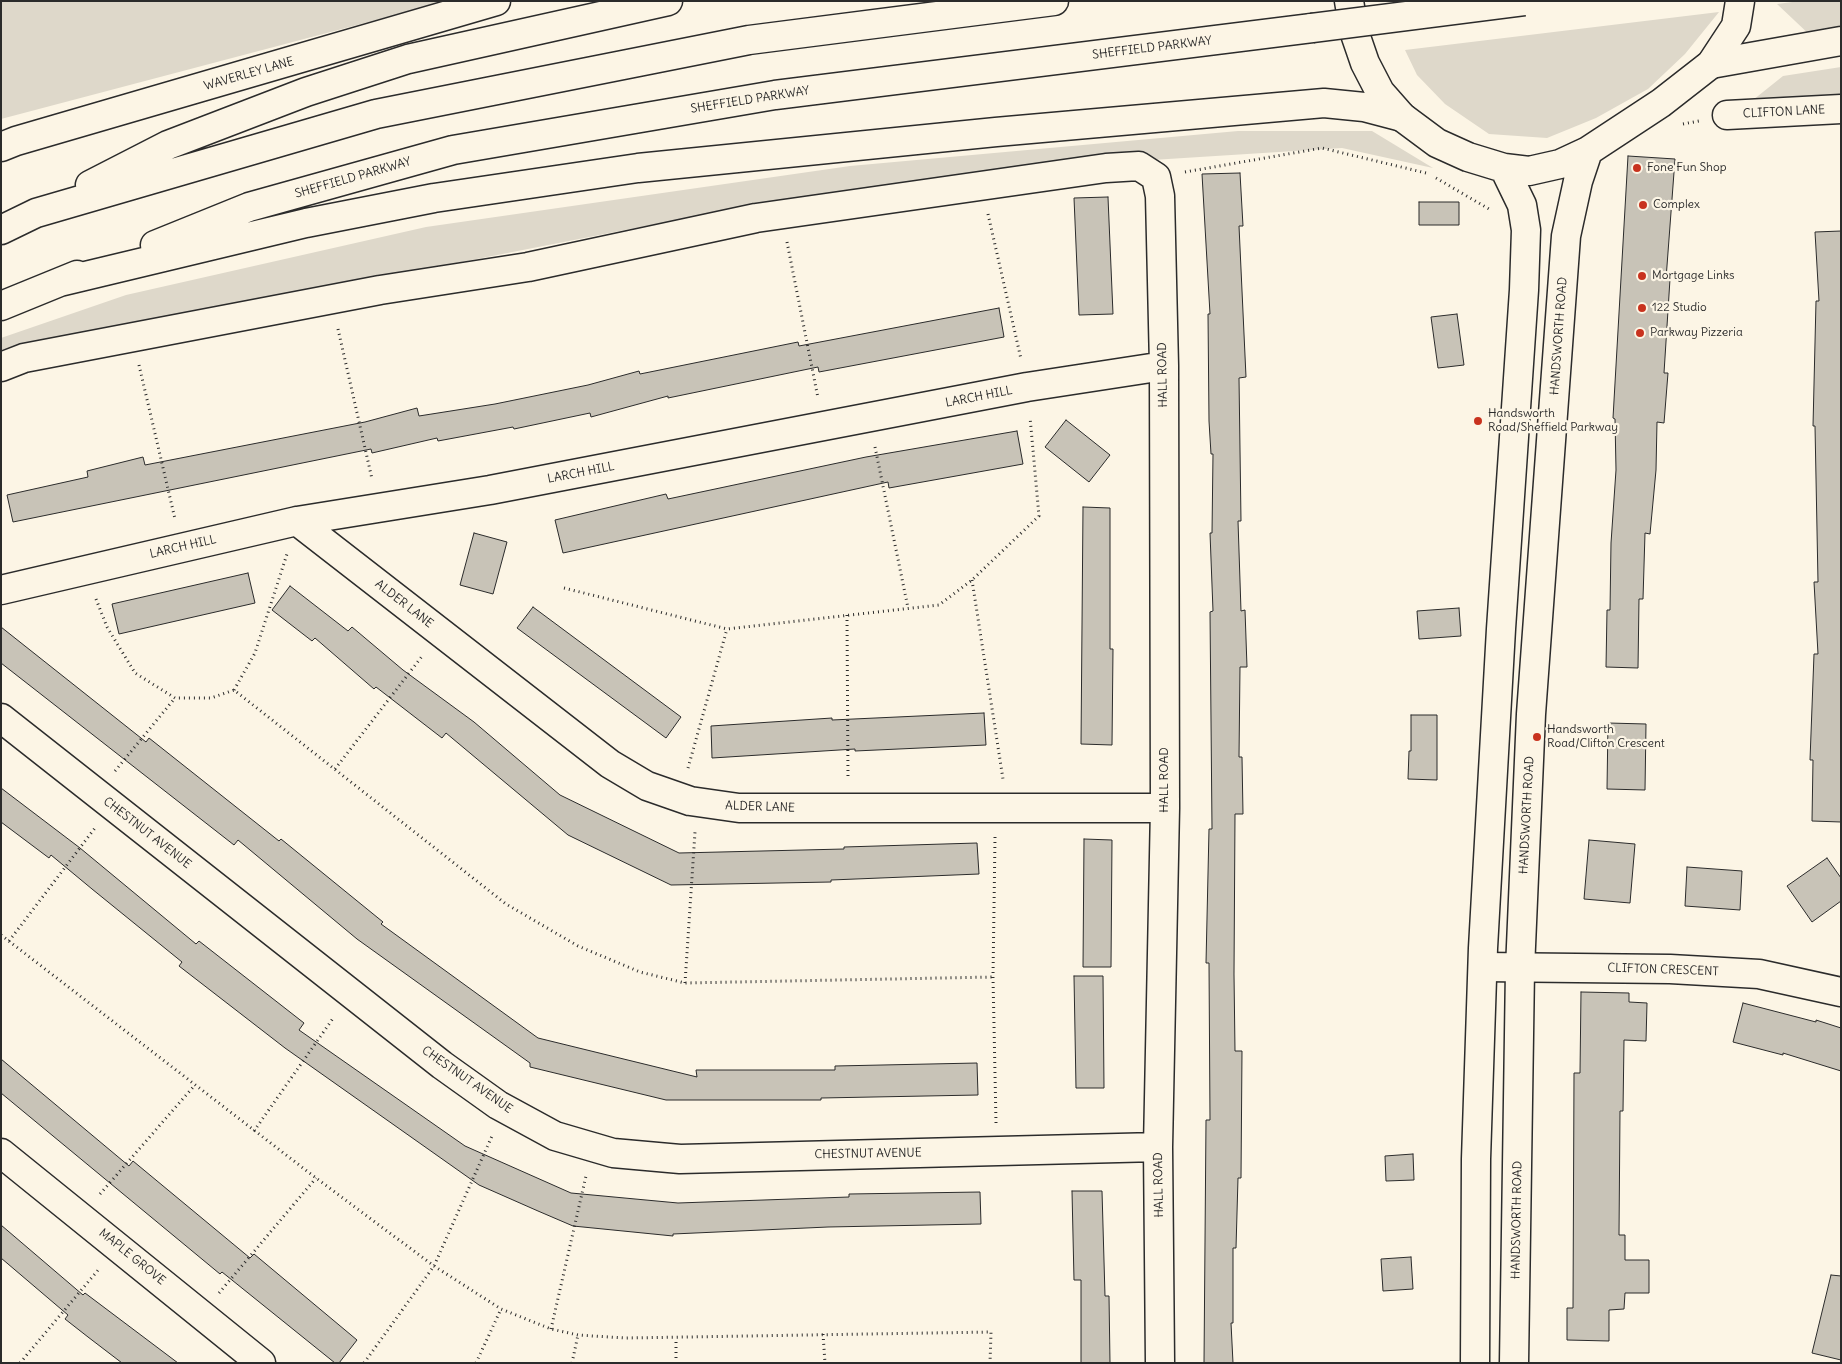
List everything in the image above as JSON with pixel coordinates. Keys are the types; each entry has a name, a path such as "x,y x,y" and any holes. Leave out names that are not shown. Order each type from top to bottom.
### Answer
{"main road":[{"name":"WAVERLEY LANE","path":"1,147 16,141 496,1"},
{"path":"1,230 168,145 306,92 408,59 668,1"},
{"path":"36,213 376,114 749,40 1054,1"},
{"path":"1349,1 1354,31 1365,63 1380,92 1402,117 1437,143 1468,157 1504,168 1529,171 1560,164 1588,151 1661,103 1711,64 1736,26 1740,1"},
{"name":"SHEFFIELD PARKWAY","path":"1,306 249,208 453,150 775,95 1524,1"},
{"path":"1711,64 1841,41"},
{"path":"60,282 306,223 434,198 638,168 996,132 1324,103 1364,107 1402,117"},
{"name":"CLIFTON LANE","path":"1727,115 1841,109"},
{"name":"HANDSWORTH ROAD","path":"1514,1363 1520,968 1531,714 1566,236 1578,181 1588,151"},
{"path":"1,367 24,358 331,299 528,267 781,214 1106,168 1139,166 1158,187"},
{"path":"1475,1363 1476,1159 1483,967 1501,629 1524,290 1526,230 1522,205 1504,168"},
{"name":"HALL ROAD","path":"1158,187 1164,366 1165,808 1158,1147 1160,1363"},
{"name":"LARCH HILL","path":"1,590 297,521 490,490 824,428 1027,387 1164,366"},
{"name":"ALDER LANE","path":"297,521 610,764 647,786 689,800 739,808 1165,808"},
{"name":"CHESTNUT AVENUE","path":"1,718 442,1065 505,1109 555,1136 613,1153 680,1159 1158,1147"},
{"name":"CLIFTON CRESCENT","path":"1483,967 1670,968 1759,974 1841,992"},
{"name":"MAPLE GROVE","path":"1,1153 261,1363"}],"path":[{"path":"1158,187 1322,148 1428,173 1526,230"},
{"path":"564,588 727,629 939,605 972,580 1039,516 1027,387 981,187"},
{"path":"781,214 824,428"},
{"path":"331,299 378,507"},
{"path":"133,337 182,548"},
{"path":"870,419 908,608"},
{"path":"86,570 107,627 135,673 175,698 211,698 234,690 255,653 297,521"},
{"path":"972,580 1002,808 993,978 996,1151"},
{"path":"847,615 848,808"},
{"path":"685,984 689,800 727,629"},
{"path":"335,769 441,633"},
{"path":"234,690 506,904 578,946 640,972 685,984 993,978"},
{"path":"9,941 175,698"},
{"path":"1,935 194,1086 316,1178 434,1266 501,1309 551,1329 578,1335 676,1338 991,1332 990,1363"},
{"path":"254,1131 351,994"},
{"path":"81,1216 194,1086"},
{"path":"364,1363 434,1266 505,1109"},
{"path":"551,1329 570,1252 592,1146"},
{"path":"202,1314 316,1178"},
{"path":"20,1363 118,1246"},
{"path":"476,1363 501,1309"},
{"path":"823,1334 825,1363"},
{"path":"572,1363 578,1335"},
{"path":"676,1338 676,1363"}],"shaded area":[{"path":"1,1 448,1 1,119"},
{"path":"1800,1 1841,1 1841,32 1812,37 1777,4"},
{"path":"1719,12 1685,54 1648,89 1596,118 1547,138 1489,134 1445,104 1417,75 1405,50"},
{"path":"1841,67 1841,98 1748,104 1783,76"},
{"path":"1238,131 1372,131 1433,168 1342,148 1089,164 707,214 1,352 1,338 126,295 426,227 850,166"}],"building":[{"path":"1628,156 1675,159 1666,279 1670,279 1664,373 1668,373 1664,423 1657,422 1656,470 1650,534 1645,533 1643,599 1639,599 1638,668 1606,667 1607,610 1610,610 1611,543 1616,470 1615,419 1613,418"},
{"path":"1240,173 1243,226 1239,226 1246,377 1239,378 1241,521 1238,521 1241,611 1245,610 1247,667 1240,667 1239,757 1242,757 1243,814 1235,814 1234,974 1235,1051 1242,1051 1241,1178 1238,1178 1236,1248 1233,1248 1233,1323 1231,1323 1233,1363 1204,1363 1206,1120 1210,1120 1209,963 1206,963 1209,829 1212,829 1210,612 1213,611 1210,533 1212,533 1213,454 1211,454 1209,421 1208,314 1210,314 1202,174"},
{"path":"1108,197 1113,314 1079,315 1074,198"},
{"path":"1419,202 1459,202 1459,225 1419,225"},
{"path":"1841,231 1841,822 1812,821 1813,760 1810,760 1814,654 1818,654 1814,582 1818,582 1815,426 1813,426 1816,301 1819,301 1815,232"},
{"path":"999,308 1004,337 819,372 818,367 668,398 668,396 591,417 590,413 514,429 513,427 438,441 437,438 372,453 371,449 13,522 7,495 88,477 87,471 143,457 145,465 365,422 417,408 419,416 495,404 588,385 639,371 640,374 798,342 799,346"},
{"path":"1457,314 1464,365 1438,368 1431,317"},
{"path":"1066,420 1110,455 1089,482 1045,447"},
{"path":"1017,431 1023,464 889,488 888,482 563,553 555,520 666,494 668,499 866,457"},
{"path":"1083,507 1110,508 1110,649 1113,649 1112,745 1081,744"},
{"path":"474,533 507,542 493,594 460,585"},
{"path":"248,573 255,603 119,634 112,604"},
{"path":"290,586 348,631 352,627 403,670 474,722 560,795 679,853 844,849 844,847 977,843 979,874 831,880 831,882 671,885 568,835 446,733 442,738 376,687 374,689 315,638 312,641 272,610"},
{"path":"533,607 681,717 666,738 517,628"},
{"path":"1459,608 1461,636 1419,639 1417,611"},
{"path":"1,627 146,742 149,738 279,841 281,839 383,922 381,924 538,1038 697,1077 696,1070 835,1070 835,1066 977,1063 978,1095 821,1098 821,1100 666,1100 530,1067 530,1063 357,939 238,840 234,845 1,663"},
{"path":"984,713 986,745 855,751 855,749 712,758 711,726 832,718 832,720"},
{"path":"1411,715 1437,715 1437,780 1408,779 1409,751 1411,751"},
{"path":"1608,723 1646,724 1645,790 1607,789"},
{"path":"1,788 80,848 196,944 199,941 304,1023 299,1030 465,1146 571,1193 678,1203 849,1197 849,1194 980,1192 981,1224 828,1227 673,1234 673,1236 573,1226 479,1185 285,1048 179,966 182,962 51,855 49,858 1,822"},
{"path":"1084,839 1112,840 1111,967 1083,967"},
{"path":"1589,840 1635,844 1630,903 1584,899"},
{"path":"1827,858 1841,878 1841,901 1812,922 1787,886"},
{"path":"1687,867 1742,871 1740,910 1685,906"},
{"path":"1074,976 1103,976 1104,1088 1076,1088"},
{"path":"1581,992 1629,993 1629,1002 1647,1003 1646,1041 1624,1040 1623,1111 1620,1111 1619,1235 1625,1235 1625,1260 1649,1260 1649,1293 1625,1293 1624,1309 1609,1310 1609,1341 1567,1340 1567,1308 1573,1308 1574,1073 1580,1073"},
{"path":"1743,1003 1816,1022 1816,1020 1841,1028 1841,1071 1783,1053 1783,1055 1733,1042"},
{"path":"1,1059 129,1166 133,1161 250,1258 254,1254 357,1340 339,1363 335,1363 222,1272 220,1274 1,1093"},
{"path":"1413,1154 1414,1180 1386,1181 1385,1156"},
{"path":"1072,1191 1102,1191 1105,1296 1109,1296 1110,1363 1081,1363 1081,1280 1074,1280"},
{"path":"1,1225 83,1295 85,1293 178,1363 122,1363 88,1337 65,1319 68,1315 1,1258"},
{"path":"1411,1257 1413,1289 1383,1291 1381,1259"},
{"path":"1831,1275 1841,1276 1841,1360 1812,1353"}],"place":[{"name":"Fone Fun Shop","path":"1637,168"},
{"name":"Complex","path":"1643,205"},
{"name":"Mortgage Links","path":"1642,276"},
{"name":"122 Studio","path":"1642,308"},
{"name":"Parkway Pizzeria","path":"1640,333"},
{"name":"Handsworth Road/Sheffield Parkway","path":"1478,421"},
{"name":"Handsworth Road/Clifton Crescent","path":"1537,737"}]}
